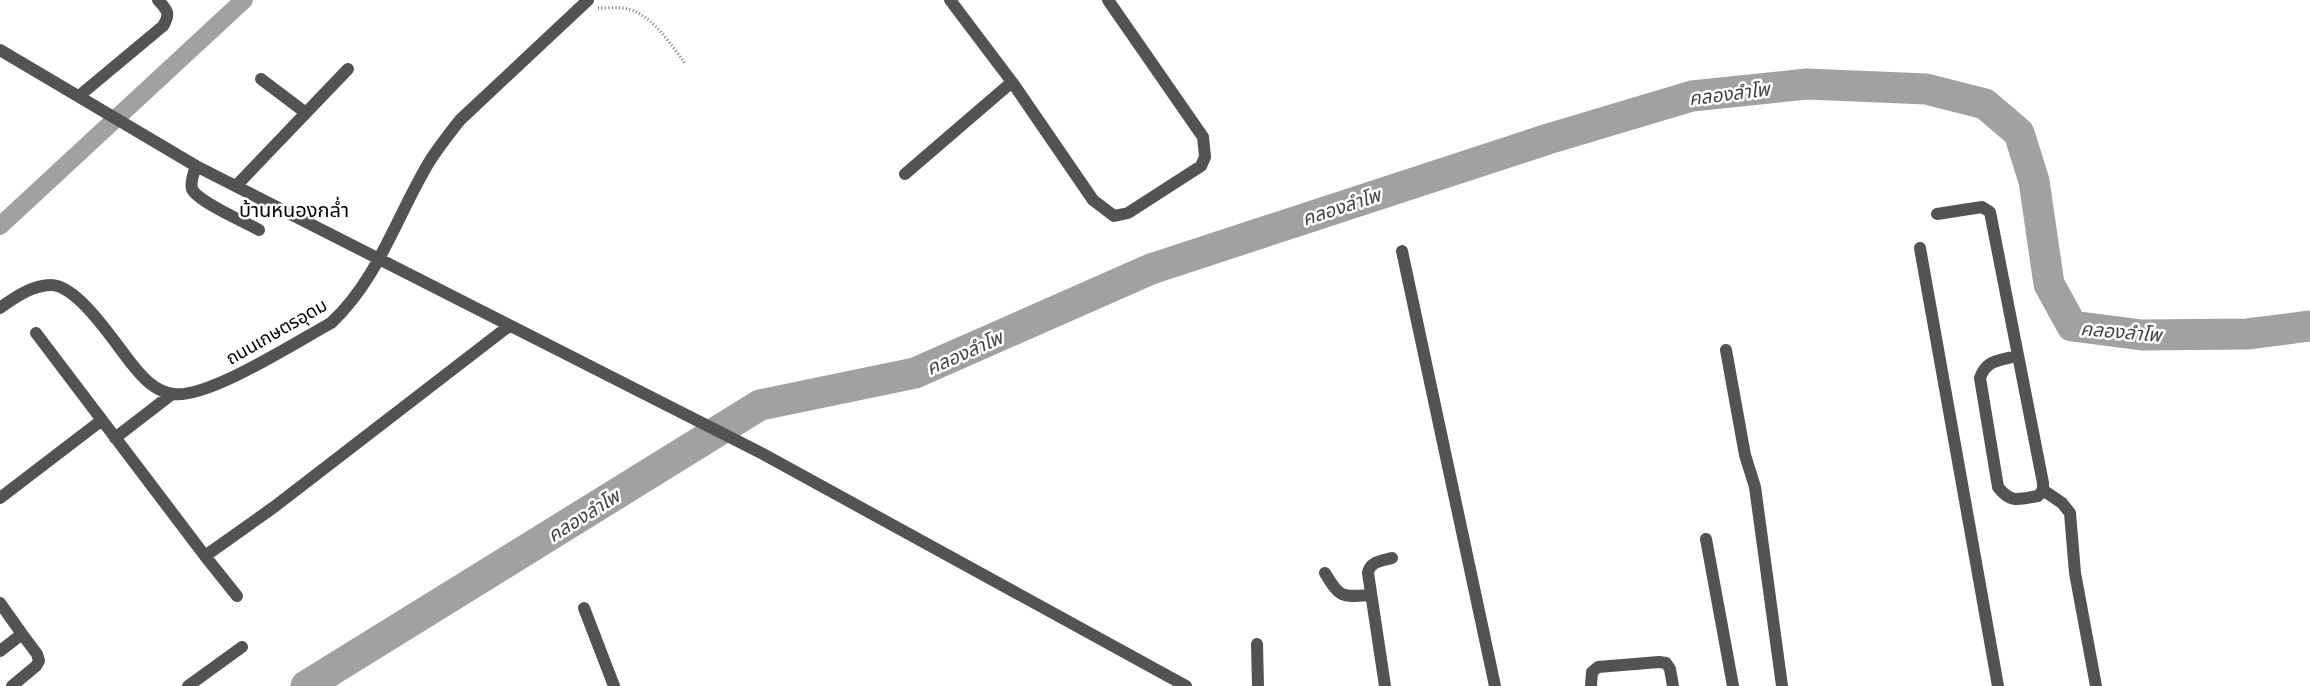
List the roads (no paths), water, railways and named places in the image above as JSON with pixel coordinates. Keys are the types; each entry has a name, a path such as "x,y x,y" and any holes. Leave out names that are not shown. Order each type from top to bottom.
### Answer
{"street":[{"path":"79,96 163,26 169,17 168,10 158,0"},
{"path":"950,0 1012,82 1093,200 1114,216 1128,213 1201,166 1205,157 1203,137 1108,0"},
{"name":"ถนนเกษตรอุดม","path":"0,308 15,297 39,286 53,284 78,298 149,384 172,394 189,394 216,386 331,323 360,291 380,259 428,164 460,120 584,4"},
{"path":"0,50 196,166 763,454 1186,686"},
{"path":"236,186 348,69"},
{"path":"260,79 306,113"},
{"path":"905,174 1012,82"},
{"path":"196,166 192,190 201,198 259,230"},
{"path":"1937,214 1982,207 1990,212 2043,490 2062,502 2070,512 2076,573 2096,686"},
{"path":"1920,248 1998,686"},
{"path":"1402,252 1495,686"},
{"path":"205,556 509,326"},
{"path":"36,333 237,596"},
{"path":"1726,350 1745,455 1755,487 1782,686"},
{"path":"2017,356 1991,362 1983,368 1980,378 1998,487 2005,497 2015,500 2038,496 2043,490"},
{"path":"115,438 172,394"},
{"path":"0,498 102,420"},
{"path":"1706,539 1733,686"},
{"path":"1386,686 1370,595 1369,568 1375,563 1392,558"},
{"path":"1325,573 1340,595 1346,597 1370,595"},
{"path":"0,603 37,654 39,661 36,666 12,686"},
{"path":"584,608 614,686"},
{"path":"0,651 22,634"},
{"path":"1257,644 1258,686"},
{"path":"188,686 242,647"},
{"path":"1591,686 1592,672 1598,667 1659,662 1666,663 1670,669 1673,686"}],"waterway":[{"path":"0,226 244,0"},
{"name":"คลองลำโพ","path":"306,686 760,405 915,373 1151,269 1548,139 1692,96 1807,84 1926,89 1985,104 2019,133 2034,181 2049,284 2072,326 2142,335 2247,334 2310,326"}],"district":[{"name":"บ้านหนองกล่ำ","path":"294,209"}]}
